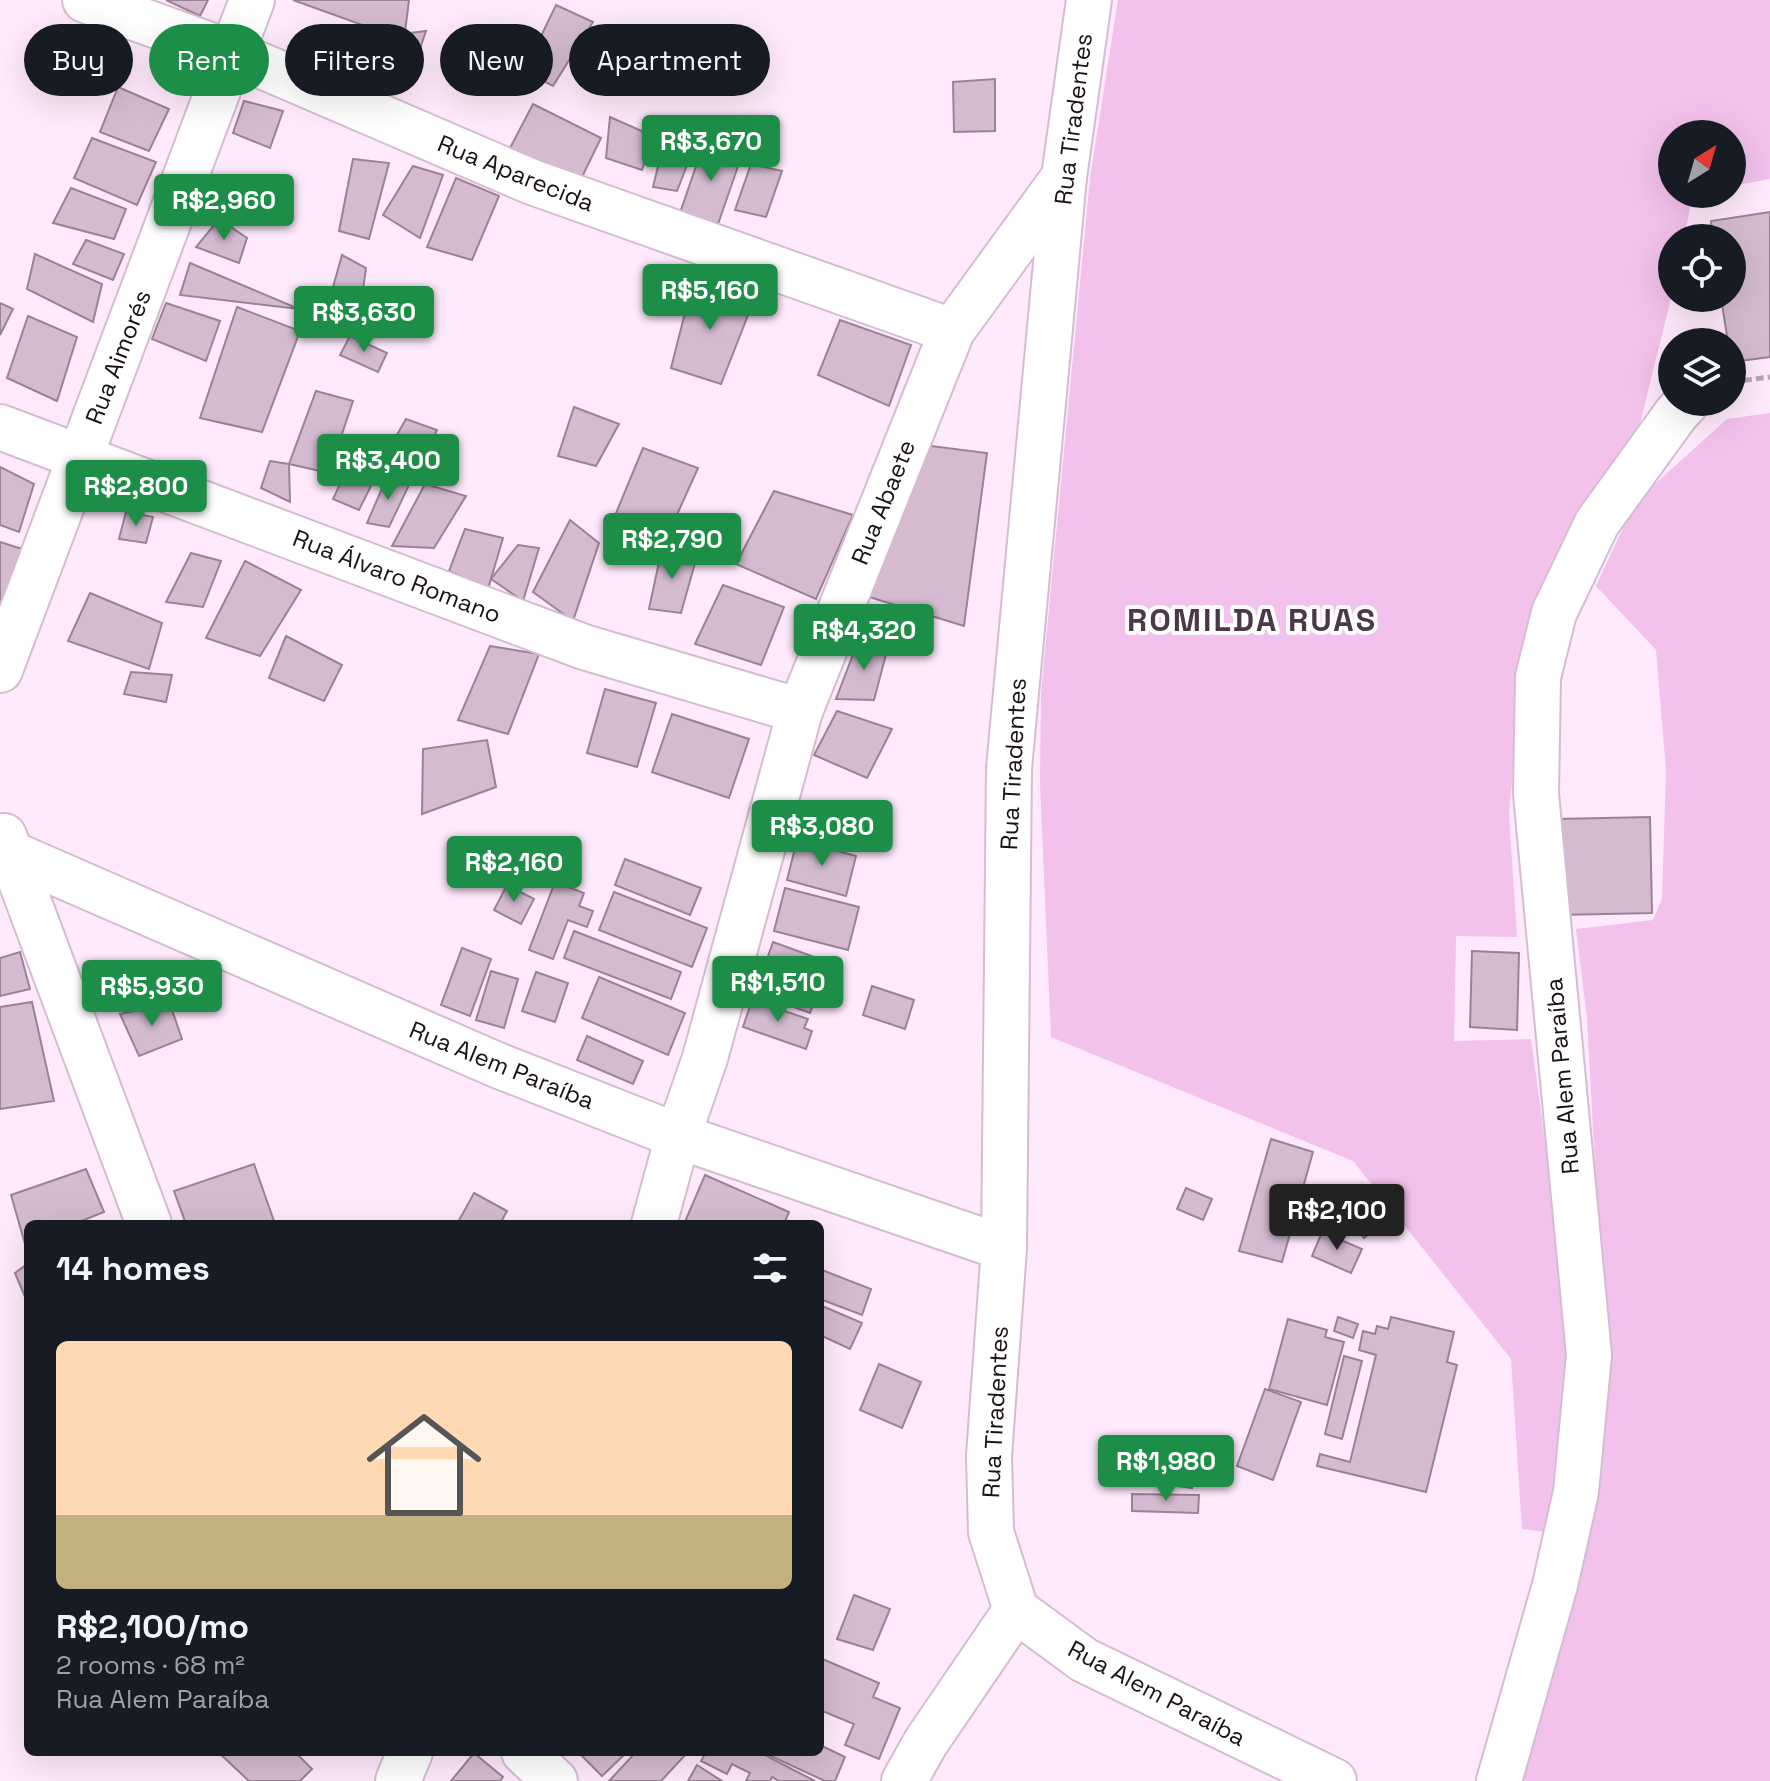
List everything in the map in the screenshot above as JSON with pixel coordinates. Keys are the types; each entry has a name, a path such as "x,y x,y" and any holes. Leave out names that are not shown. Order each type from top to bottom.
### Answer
{"street":[{"name":"Rua Aparecida","path":"85,0 152,24"},
{"name":"Rua Aimorés","path":"243,24 252,0"},
{"name":"Rua Tiradentes","path":"1016,1610 991,1532 989,1456 1004,1248 1009,768 1064,177 1089,0"},
{"name":"Rua Aparecida","path":"269,69 532,182 952,331"},
{"name":"Rua Aimorés","path":"0,670 216,96"},
{"name":"Rua Abaete","path":"655,1220 678,1136 705,1058 800,711 952,331 1064,177"},
{"name":"Rua Alem Paraíba","path":"1499,1781 1555,1585 1576,1492 1589,1355 1536,794 1538,677 1554,613 1597,523 1675,416"},
{"name":"Rua Álvaro Romano","path":"0,427 584,647 800,711"},
{"name":"Rua Alem Paraíba","path":"5,839 497,1065 678,1136 1004,1248"},
{"path":"5,839 148,1220"},
{"name":"Rua Alem Paraíba","path":"1016,1610 1084,1660 1334,1781"},
{"path":"904,1781 926,1742 1016,1610"},
{"path":"398,1781 408,1756"},
{"path":"528,1756 555,1781"}],"path":[{"path":"1746,380 1770,377"}],"shaded area":[{"path":"1118,0 1770,0 1770,179 1746,183 1746,120 1658,120 1658,208 1690,208 1687,224 1658,224 1658,312 1668,312 1664,328 1658,328 1658,351 1635,444 1523,649 1509,816 1517,937 1456,936 1454,1041 1531,1039 1574,1356 1554,1533 1522,1529 1511,1359 1353,1161 1051,1037 1040,784 1041,693 1090,178"},
{"path":"1770,413 1770,1781 1513,1781 1605,1354 1587,1018 1576,929 1653,920 1662,899 1666,770 1656,650 1596,586 1635,502 1727,419"}],"building":[{"path":"166,0 208,0 200,16"},
{"path":"293,0 409,0 406,24 360,24"},
{"path":"556,5 593,22 569,24 569,60 553,86 553,24 547,24"},
{"path":"995,79 995,131 954,132 953,82"},
{"path":"133,93 169,109 149,151 100,132 114,96 133,96"},
{"path":"244,101 283,111 270,148 233,133"},
{"path":"533,104 601,138 582,177 509,150"},
{"path":"610,117 653,136 642,170 606,158"},
{"path":"92,138 156,162 137,205 74,178"},
{"path":"705,140 743,152 717,227 680,213"},
{"path":"662,150 693,150 677,191 653,187"},
{"path":"353,159 389,163 369,239 339,231"},
{"path":"751,164 782,171 766,217 735,210"},
{"path":"413,166 443,175 420,238 383,215"},
{"path":"456,178 499,196 472,260 427,247"},
{"path":"71,188 126,209 114,239 53,223"},
{"path":"1770,212 1770,357 1746,360 1746,328 1726,328 1723,312 1746,312 1746,224 1711,224 1711,221"},
{"path":"219,219 247,238 239,263 196,247"},
{"path":"86,240 124,254 113,280 73,264"},
{"path":"35,254 102,284 93,322 27,289"},
{"path":"342,255 366,268 359,318 329,301"},
{"path":"190,263 299,309 180,295"},
{"path":"693,281 754,300 721,384 671,368"},
{"path":"0,303 13,309 0,335"},
{"path":"166,303 220,321 206,361 152,339"},
{"path":"313,303 335,315 332,334 308,320"},
{"path":"237,307 300,331 262,432 200,418"},
{"path":"28,316 77,337 57,401 7,378"},
{"path":"840,320 911,345 889,406 818,375"},
{"path":"350,336 387,353 378,372 340,355"},
{"path":"316,391 353,401 329,473 289,464"},
{"path":"574,407 619,424 596,466 558,456"},
{"path":"406,419 437,430 418,468 386,454"},
{"path":"359,444 381,466 359,510 333,499"},
{"path":"923,445 987,453 964,626 866,596"},
{"path":"643,448 698,468 662,548 607,535"},
{"path":"270,461 289,464 290,502 261,488"},
{"path":"0,467 34,484 19,532 0,525"},
{"path":"387,477 410,483 389,527 367,523"},
{"path":"425,484 466,496 434,548 392,546"},
{"path":"774,491 853,515 816,599 736,564"},
{"path":"126,512 153,517 146,543 119,539"},
{"path":"570,520 599,543 573,621 533,592"},
{"path":"465,529 503,538 488,589 449,571"},
{"path":"0,542 22,549 0,608"},
{"path":"518,545 539,548 523,601 491,579"},
{"path":"662,548 697,556 681,613 649,609"},
{"path":"191,553 221,561 203,607 166,602"},
{"path":"245,561 301,590 260,656 206,638"},
{"path":"723,585 784,607 761,665 695,644"},
{"path":"90,593 162,623 149,669 68,641"},
{"path":"286,636 342,665 324,701 269,678"},
{"path":"859,639 888,647 874,700 836,699"},
{"path":"490,646 539,654 508,734 458,720"},
{"path":"131,672 172,675 166,702 124,694"},
{"path":"605,689 656,703 637,767 587,753"},
{"path":"837,711 892,729 867,778 814,755"},
{"path":"672,714 749,739 729,798 652,772"},
{"path":"487,740 496,787 422,814 423,749"},
{"path":"1650,817 1652,913 1560,915 1557,819"},
{"path":"797,840 856,856 846,896 787,880"},
{"path":"625,859 701,888 690,915 615,885"},
{"path":"555,882 584,893 579,906 593,911 587,927 568,920 553,959 529,950"},
{"path":"507,885 534,899 521,924 494,910"},
{"path":"785,888 859,907 848,950 774,931"},
{"path":"614,892 707,928 692,967 599,930"},
{"path":"574,931 681,972 671,999 564,958"},
{"path":"773,942 828,962 810,1013 755,993"},
{"path":"462,948 491,959 470,1016 441,1005"},
{"path":"1472,951 1519,953 1517,1030 1470,1027"},
{"path":"20,952 30,989 0,996 0,958"},
{"path":"491,971 518,979 504,1028 476,1020"},
{"path":"536,972 568,983 555,1022 522,1011"},
{"path":"599,977 685,1013 668,1055 582,1018"},
{"path":"872,986 914,1000 905,1029 863,1015"},
{"path":"752,1000 808,1019 804,1028 812,1031 806,1049 743,1027"},
{"path":"32,1002 54,1101 0,1109 0,1007"},
{"path":"170,1004 182,1039 139,1056 120,1014"},
{"path":"587,1036 643,1061 633,1084 577,1060"},
{"path":"1271,1139 1313,1152 1282,1262 1239,1251"},
{"path":"254,1164 274,1220 185,1220 174,1191"},
{"path":"86,1169 104,1212 84,1220 24,1220 24,1240 11,1195"},
{"path":"705,1175 789,1212 786,1220 686,1220"},
{"path":"1186,1188 1212,1199 1203,1220 1177,1209"},
{"path":"474,1193 507,1211 502,1220 459,1220"},
{"path":"1363,1197 1382,1224 1364,1238 1344,1211"},
{"path":"1322,1232 1362,1249 1351,1273 1312,1256"},
{"path":"24,1266 24,1294 15,1273"},
{"path":"824,1271 871,1289 862,1315 824,1301"},
{"path":"824,1307 862,1323 850,1349 824,1337"},
{"path":"1338,1317 1358,1324 1353,1338 1334,1331"},
{"path":"1391,1317 1454,1332 1447,1362 1457,1365 1426,1492 1317,1466 1320,1454 1350,1462 1376,1355 1359,1350 1363,1331 1375,1334 1377,1326 1388,1329"},
{"path":"1288,1319 1327,1330 1325,1337 1344,1342 1327,1405 1269,1389"},
{"path":"1344,1356 1362,1361 1342,1439 1325,1434"},
{"path":"879,1364 921,1382 902,1428 860,1410"},
{"path":"1265,1389 1301,1402 1273,1480 1237,1466"},
{"path":"1155,1443 1197,1449 1192,1488 1150,1482"},
{"path":"1132,1494 1199,1495 1198,1513 1132,1511"},
{"path":"854,1595 890,1609 873,1650 837,1639"},
{"path":"824,1660 879,1683 873,1697 900,1708 879,1759 845,1745 854,1724 824,1712"},
{"path":"824,1747 845,1757 835,1781 825,1781 771,1756 824,1756"},
{"path":"222,1756 299,1756 312,1769 300,1781 249,1781"},
{"path":"472,1756 478,1756 503,1777 500,1781 451,1781"},
{"path":"582,1756 623,1756 602,1776"},
{"path":"632,1756 684,1756 661,1781 609,1781"},
{"path":"704,1756 767,1756 815,1781 779,1781 772,1777 770,1781 746,1781 750,1773 732,1764 727,1774 701,1761"},
{"path":"697,1765 722,1781 688,1781"}],"district":[{"name":"ROMILDA RUAS","path":"1252,620"}]}
